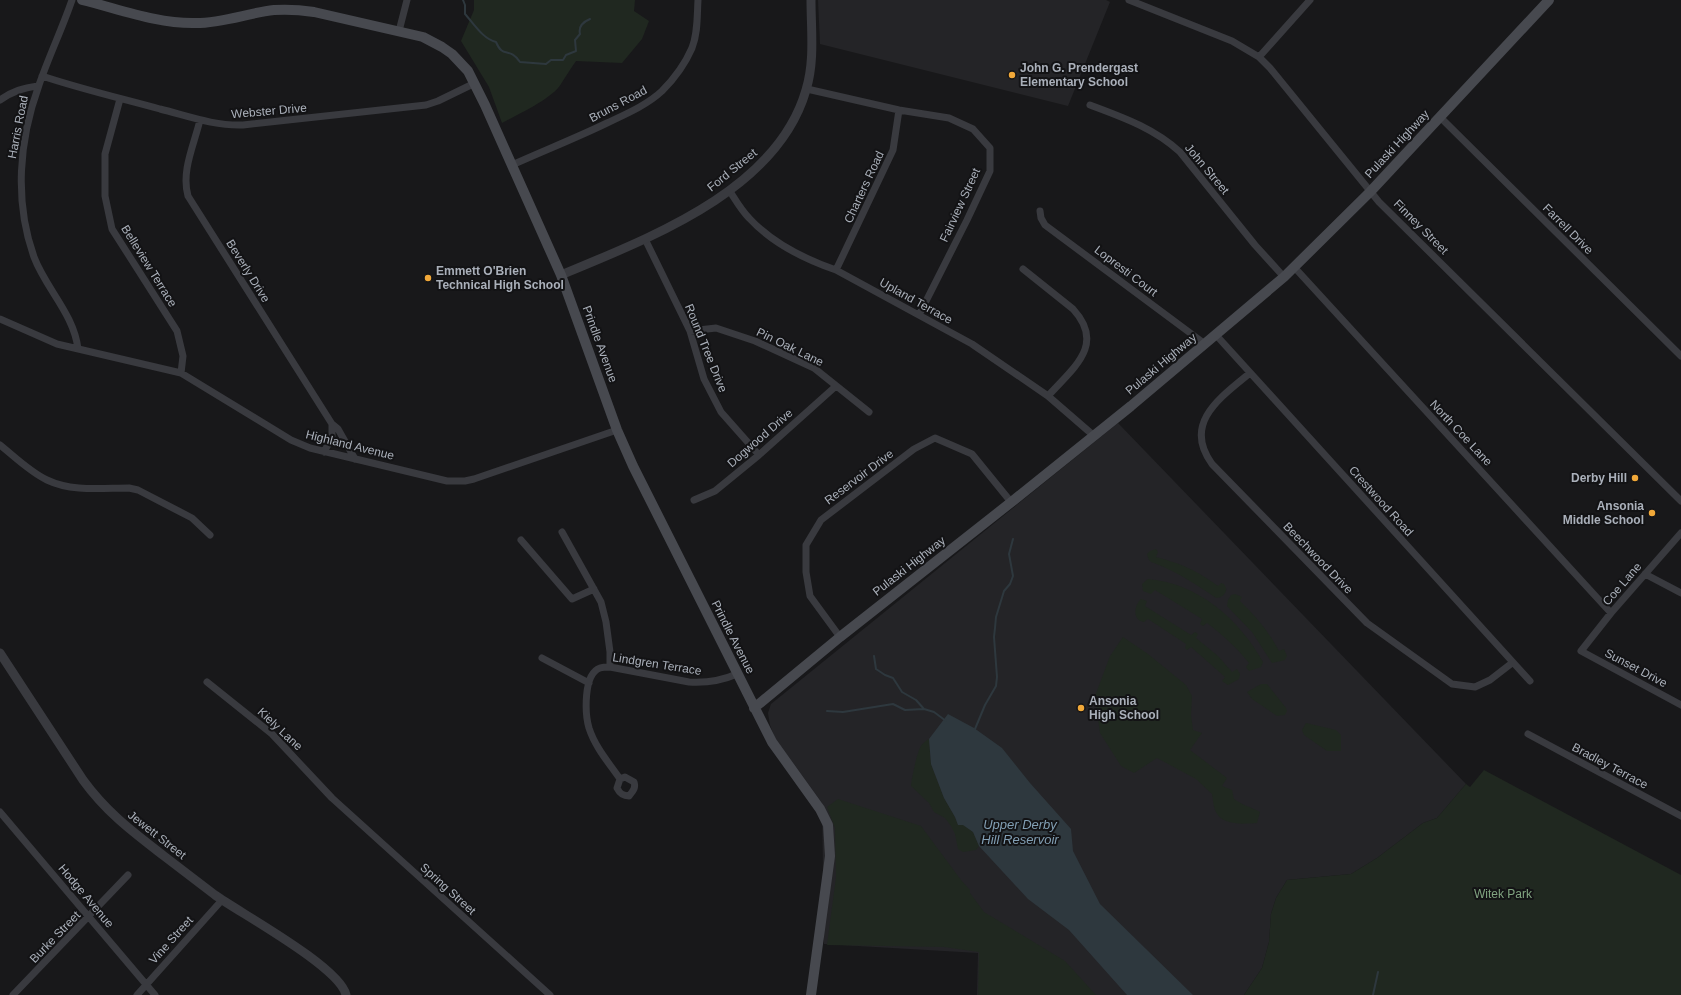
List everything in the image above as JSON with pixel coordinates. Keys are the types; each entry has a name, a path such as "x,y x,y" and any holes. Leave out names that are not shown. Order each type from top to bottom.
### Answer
{"main road":[{"name":"Prindle Avenue","path":"82,0 158,20 176,23 212,22 273,10 298,10 314,12 399,30 422,37 442,47 459,61 475,83 561,275 617,430 633,466 772,742 820,809 830,831 831,851 829,870 811,995"},
{"name":"Pulaski Highway","path":"754,708 840,637 1093,436 1295,268 1370,192 1549,0"}],"street":[{"name":"Harris Road","path":"72,0 38,86 29,118 22,154 20,193 22,214 34,257 49,287 73,326 77,337 78,348"},
{"path":"399,30 407,0"},
{"name":"Bruns Road","path":"512,165 623,116 647,103 662,92 674,78 692,47 697,25 698,0"},
{"name":"Ford Street","path":"561,275 645,239 686,219 729,190 763,162 784,137 794,122 807,89 812,38 811,0"},
{"name":"Finney Street","path":"1129,0 1232,41 1259,57 1270,68 1370,192 1681,501"},
{"path":"1259,57 1310,0"},
{"name":"Webster Drive","path":"42,76 120,99 227,126 243,126 426,106 475,83"},
{"path":"0,100 11,92 21,88 38,86"},
{"name":"Fairview Street","path":"807,89 899,110 948,118 973,129 990,148 990,171 968,220 919,315"},
{"name":"Belleview Terrace","path":"120,99 105,154 105,196 112,229 177,331 183,356 181,372"},
{"name":"John Street","path":"1090,104 1140,124 1157,133 1170,143 1180,152 1255,245 1284,277"},
{"name":"Charters Road","path":"836,270 893,150 899,110"},
{"name":"Farrell Drive","path":"1440,117 1681,356"},
{"name":"Beverly Drive","path":"200,120 187,168 186,186 188,196 332,424 338,429 355,459"},
{"name":"Upland Terrace","path":"729,190 749,218 785,247 812,262 836,270 972,344 1048,396 1093,436"},
{"name":"Lopresti Court","path":"1040,212 1041,218 1045,225 1205,344"},
{"name":"Round Tree Drive","path":"645,239 690,331 704,379 721,412 759,455"},
{"name":"North Coe Lane","path":"1295,268 1611,613"},
{"path":"1023,269 1073,309 1080,317 1088,335 1086,346 1080,360 1048,396"},
{"name":"Highland Avenue","path":"0,319 44,339 181,372 291,440 310,448 447,481 465,481 538,458 617,430"},
{"name":"Pin Oak Lane","path":"690,331 716,328 755,341 814,368 869,412"},
{"name":"Crestwood Road","path":"1216,335 1512,663 1530,681"},
{"name":"Beechwood Drive","path":"1250,373 1214,402 1206,416 1201,434 1201,442 1203,449 1212,464 1367,623 1452,684 1475,687 1490,680 1512,663"},
{"name":"Dogwood Drive","path":"694,500 715,491 759,455 836,386"},
{"path":"324,452 332,437 332,424"},
{"name":"Reservoir Drive","path":"840,637 810,596 806,572 806,545 821,520 914,449 935,438 972,454 1011,502"},
{"path":"0,445 33,472 48,481 71,487 129,488 138,490 192,518 210,535"},
{"path":"562,532 601,602 606,622 610,652 610,667"},
{"name":"Coe Lane","path":"1581,651 1644,574 1681,533"},
{"path":"521,540 572,599 594,589"},
{"path":"1644,574 1681,593"},
{"name":"Sunset Drive","path":"1581,651 1681,705"},
{"name":"Jewett Street","path":"0,653 96,797 126,827 222,900 290,941 334,978 346,994"},
{"path":"542,658 589,683 586,702 589,728 599,748 620,779"},
{"name":"Lindgren Terrace","path":"589,683 595,672 600,668 610,667 688,682 712,682 737,674"},
{"name":"Kiely Lane","path":"207,682 272,734 332,798"},
{"name":"Bradley Terrace","path":"1528,734 1681,816"},
{"name":"Spring Street","path":"332,798 550,995"},
{"name":"Hodge Avenue","path":"0,812 155,995"},
{"name":"Burke Street","path":"13,995 128,876"},
{"name":"Vine Street","path":"137,995 222,900"}],"shaded area":[{"name":"John G. Prendergast Elementary School","path":"818,0 1106,0 1110,2 1068,106 820,44"},
{"name":"Ansonia High School","path":"1118,423 1466,784 1437,818 1423,823 1377,858 1351,874 1287,880 1276,898 1271,914 1269,942 1262,968 1244,995 977,995 978,953 824,944 822,803 775,738 770,725 768,713 771,704"}],"green space":[{"path":"474,0 635,0 634,11 649,21 642,39 622,63 576,61 561,84 551,95 502,123 489,87 461,41 474,10"},
{"path":"1156,549 1158,552 1156,557 1188,568 1218,586 1221,583 1224,584 1226,588 1225,593 1216,598 1178,574 1151,562 1147,554"},
{"path":"1148,579 1166,582 1184,588 1216,606 1230,618 1254,647 1263,662 1261,667 1249,671 1246,667 1249,663 1224,637 1207,623 1203,626 1200,624 1202,619 1155,590 1151,594 1143,591 1142,584"},
{"path":"1235,594 1242,597 1240,601 1262,624 1279,651 1284,649 1287,656 1285,660 1272,663 1252,632 1227,606 1231,595"},
{"path":"1141,599 1147,601 1145,606 1191,635 1195,632 1198,634 1196,638 1218,656 1232,672 1237,669 1240,674 1239,679 1228,685 1222,681 1225,677 1191,647 1187,650 1185,648 1186,644 1148,619 1144,622 1137,619 1135,612"},
{"path":"1123,637 1148,654 1186,685 1192,696 1191,715 1193,730 1202,733 1190,750 1227,778 1222,786 1232,790 1234,799 1260,812 1257,823 1233,823 1222,819 1215,810 1212,794 1196,779 1157,758 1134,773 1121,766 1100,733 1095,696 1110,656"},
{"path":"1261,684 1267,684 1286,708 1287,711 1285,715 1277,716 1252,699 1247,692"},
{"path":"1306,723 1336,730 1341,735 1341,751 1327,751 1304,735 1302,730"},
{"path":"929,739 931,764 944,798 958,825 963,824 973,832 979,846 976,850 963,852 958,849 955,834 951,826 945,818 934,812 929,803 911,786 914,767 919,751 922,744"},
{"name":"Witek Park","path":"1484,770 1681,875 1681,995 1244,995 1262,968 1269,942 1271,914 1276,898 1287,880 1351,874 1377,858 1423,823 1437,818 1466,784 1470,787"},
{"path":"838,799 921,826 970,890 970,893 984,912 1065,961 1096,995 978,995 979,952 944,947 827,945 836,877 835,828 827,807"}],"water":[{"name":"Upper Derby Hill Reservoir","path":"948,714 974,728 1002,748 1030,783 1071,829 1073,851 1100,904 1193,995 1127,995 1069,930 1028,899 979,846 973,832 963,825 958,825 944,798 931,764 929,739"}],"waterway":[{"path":"463,0 465,5 465,14 479,31 487,38 496,42 501,50 513,55 520,62 546,64 551,60 563,60 566,55 576,51 575,40 580,34 580,27 583,23 590,19"},
{"path":"975,729 985,705 996,686 997,677 994,637 996,617 1004,591 1010,584 1013,576 1009,554 1013,539"},
{"path":"874,656 876,669 893,678 902,692 916,700 924,709 934,712 946,721"},
{"path":"827,711 843,712 893,704 905,710 924,709"},
{"path":"1373,995 1378,972"}],"place":[{"name":"John G. Prendergast Elementary School","path":"1012,75"},
{"name":"Emmett O'Brien Technical High School","path":"428,278"},
{"name":"Derby Hill","path":"1635,478"},
{"name":"Ansonia Middle School","path":"1652,513"},
{"name":"Ansonia High School","path":"1081,708"}]}
